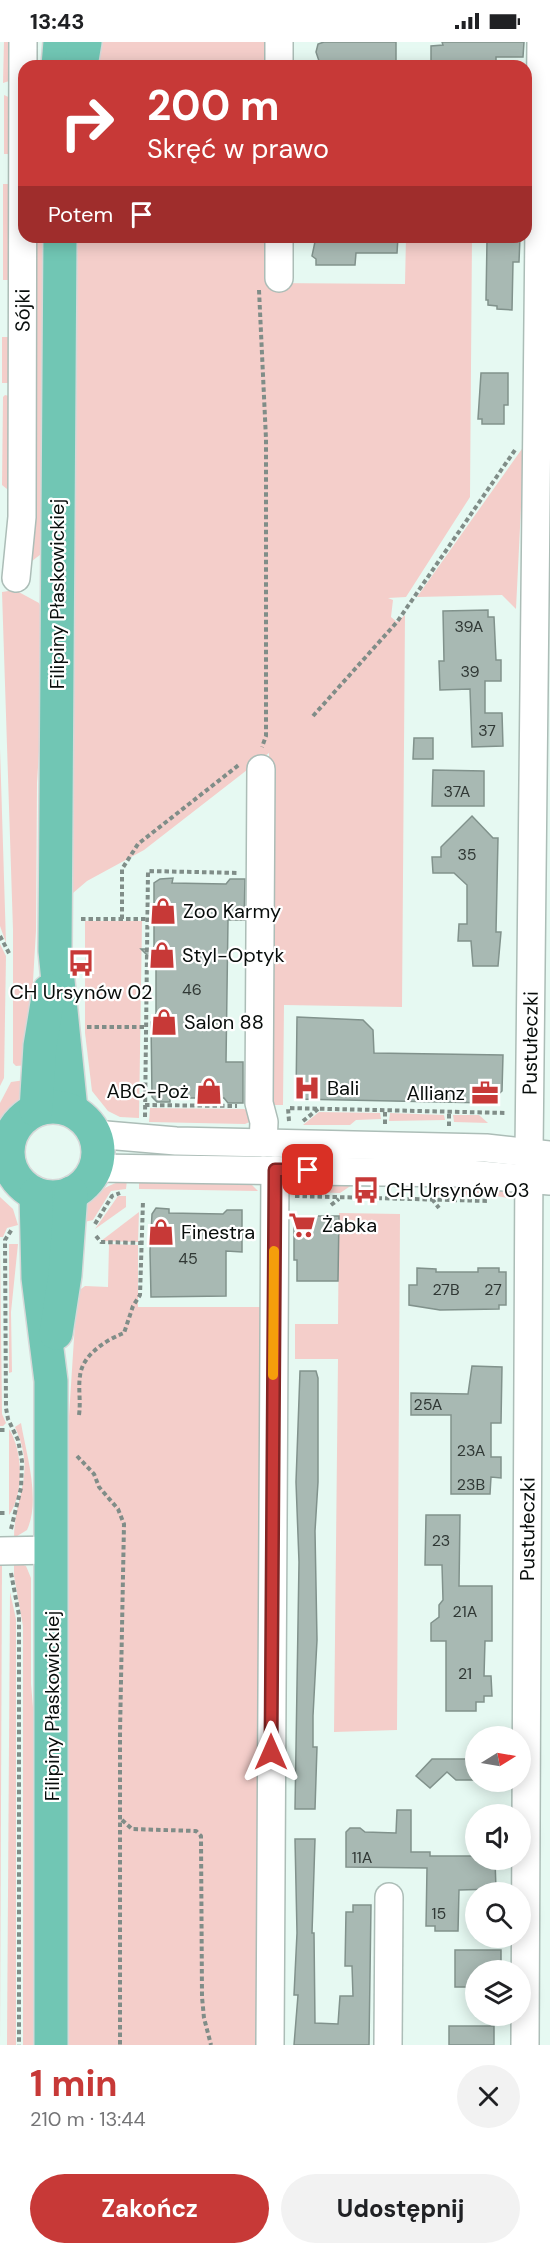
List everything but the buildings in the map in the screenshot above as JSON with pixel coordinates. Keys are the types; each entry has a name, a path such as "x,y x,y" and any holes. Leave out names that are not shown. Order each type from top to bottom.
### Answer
{"main road":[{"path":"58,60 60,42"},
{"path":"82,60 84,42"},
{"name":"Filipiny Płaskowickiej","path":"60,243 55,951 71,1110"},
{"name":"Filipiny Płaskowickiej","path":"16,1125 40,1046 55,951"},
{"path":"48,1107 71,1110 81,1116 94,1134 98,1148 95,1168 90,1179 71,1193 54,1197 36,1194 6,1170 8,1151 16,1125 48,1107"},
{"name":"Filipiny Płaskowickiej","path":"51,2045 53,1550 63,1364 65,1275 71,1193"},
{"name":"Filipiny Płaskowickiej","path":"36,1194 38,1278 63,1364"}],"street":[{"name":"Sójki","path":"23,42 23,60"},
{"path":"279,42 279,60"},
{"name":"Pustułeczki","path":"525,2045 540,1166 544,423 541,42"},
{"name":"Sójki","path":"8,578 22,517 23,243"},
{"path":"269,282 278,243"},
{"path":"8,578 57,579"},
{"path":"255,760 259,1104 264,1122 263,1143"},
{"path":"94,1134 134,1139 486,1148 540,1166"},
{"path":"95,1168 457,1173 540,1166"},
{"path":"270,2045 275,1170"},
{"path":"7,1551 53,1550"},
{"path":"388,2045 390,1897"}],"path":[{"path":"122,919 122,869 138,844 226,772 255,760 266,736 266,439 269,282"},
{"path":"313,716 397,622 510,454 544,423"},
{"path":"247,1106 145,1105 148,871 249,873"},
{"path":"80,919 147,919"},
{"path":"0,936 10,955"},
{"path":"95,1027 146,1027"},
{"path":"290,1123 288,1108 516,1113"},
{"path":"302,1122 318,1108"},
{"path":"385,1110 385,1124"},
{"path":"449,1112 449,1126"},
{"path":"101,1214 112,1196 126,1193"},
{"path":"289,1196 491,1201"},
{"path":"75,1422 81,1400 80,1373 84,1365 107,1340 124,1333 133,1306 141,1295 143,1201"},
{"path":"19,2045 19,1616 7,1551 12,1517 21,1488 22,1461 18,1440 8,1419 6,1408 3,1240 9,1230 22,1229"},
{"path":"96,1236 101,1242 142,1243"},
{"path":"63,1364 73,1391"},
{"path":"75,1455 94,1474 99,1487 122,1514 124,1524 120,1733 122,1820 120,2045"},
{"path":"122,1820 132,1829 196,1831 201,1836 202,1997 204,2018 212,2045"}],"shaded area":[{"path":"4,42 15,42 12,80 3,83"},
{"path":"103,42 270,42 270,60 99,60"},
{"path":"4,95 13,99 10,154 4,154"},
{"path":"3,184 12,184 11,280 3,280"},
{"path":"31,243 47,243 45,551 32,561 27,559"},
{"path":"75,243 271,243 271,283 405,284 406,243 472,243 470,497 406,597 388,598 393,600 391,617 397,622 405,615 402,1007 284,1005 283,1105 268,1105 269,753 144,850 87,881 73,893 71,872"},
{"path":"2,337 13,337 10,383 2,383"},
{"path":"9,396 10,488 7,489 2,485 3,397"},
{"path":"524,446 516,609 502,595 417,597"},
{"path":"15,590 39,603 43,612 45,658 37,783 36,931 28,1065 16,1066 13,1063 13,930 2,592"},
{"path":"0,748 6,943 0,926"},
{"path":"85,921 142,921 139,1118 120,1117 108,1111 92,1091 85,1033"},
{"path":"0,944 6,956 4,1078 0,1086"},
{"path":"25,1080 21,1098 0,1120 0,1103 11,1082"},
{"path":"150,1108 244,1109 249,1111 252,1121 245,1124 149,1122"},
{"path":"319,1112 380,1113 381,1119 356,1120 350,1125 303,1125"},
{"path":"390,1113 444,1115 445,1120 389,1121"},
{"path":"453,1115 479,1115 488,1123 454,1122"},
{"path":"139,1179 250,1183 258,1191 139,1189"},
{"path":"127,1180 126,1189 111,1191 93,1220 80,1223 86,1207 96,1194 110,1185"},
{"path":"285,1182 352,1185 340,1193 279,1191"},
{"path":"431,1182 513,1189 518,1200 497,1196 437,1195 431,1190"},
{"path":"118,1196 126,1196 126,1207 95,1229"},
{"path":"0,1197 13,1209 18,1225 7,1228 3,1237 0,1237"},
{"path":"139,1212 138,1242 101,1241"},
{"path":"339,1213 400,1214 397,1730 334,1732 338,1359 295,1359 295,1324 338,1324"},
{"path":"0,1244 2,1414 6,1423 3,1426 0,1426"},
{"path":"9,1244 18,1244 11,1312 12,1372 9,1373"},
{"path":"109,1244 138,1245 138,1307 267,1307 263,2045 64,2045 67,1447 77,1292 85,1286 108,1287"},
{"path":"21,1423 31,1476 33,1505 27,1530 14,1538 24,1472 21,1444 15,1427"},
{"path":"9,1429 17,1449 20,1472 17,1496 9,1515"},
{"path":"14,1561 26,1566 31,1578 31,1684 37,1754 38,2045 23,2045 23,1626 14,1576"},
{"path":"2,1562 0,2045 0,1563"},
{"path":"10,1592 16,1619 16,2045 7,2045"}],"slow traffic":[{"path":"273,1375 274,1251"}],"place":[{"name":"Zoo Karmy","path":"163,911"},
{"name":"Styl-Optyk","path":"162,955"},
{"name":"CH Ursynów 02","path":"81,963"},
{"name":"Salon 88","path":"164,1022"},
{"name":"Bali","path":"307,1088"},
{"name":"ABC-Poż","path":"209,1091"},
{"name":"Allianz","path":"485,1093"},
{"name":"CH Ursynów 03","path":"366,1190"},
{"name":"Żabka","path":"302,1225"},
{"name":"Finestra","path":"161,1232"}],"route":[{"path":"271,1752 275,1170 308,1170"}]}
